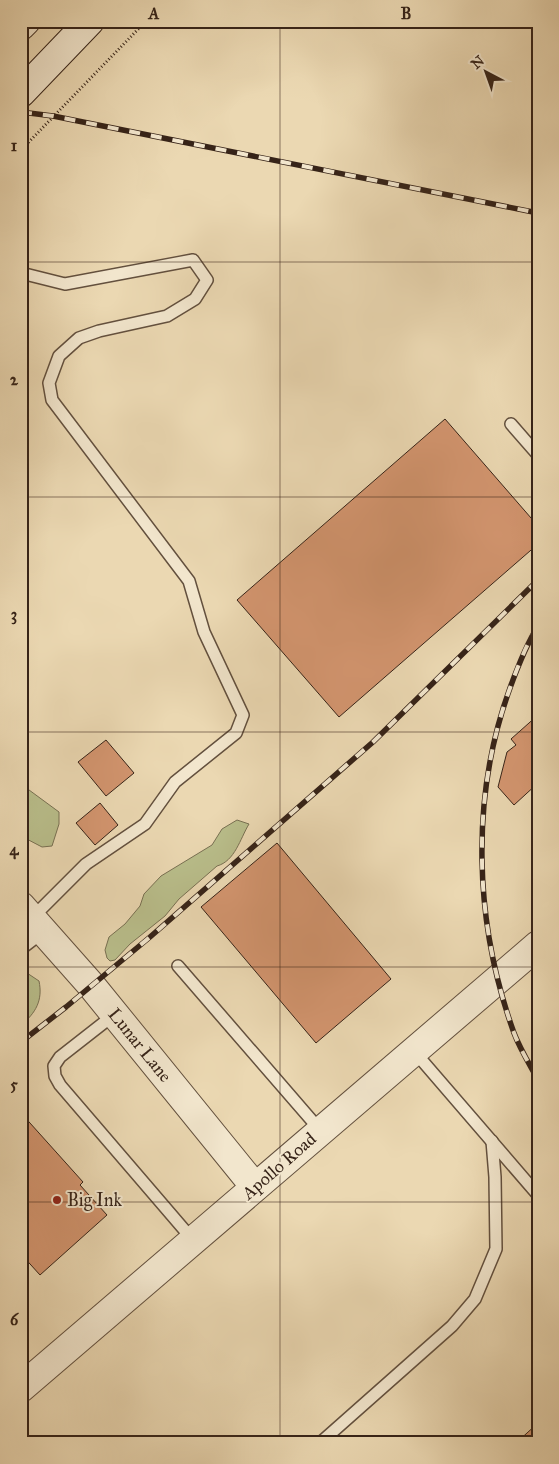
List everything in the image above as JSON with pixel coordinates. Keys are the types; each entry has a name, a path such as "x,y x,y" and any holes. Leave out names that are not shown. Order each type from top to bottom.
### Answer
{"street":[{"path":"21,26 26,21"},
{"path":"21,93 90,21"},
{"name":"Lunar Lane","path":"32,918 114,1014 255,1187"},
{"name":"Apollo Road","path":"21,1388 413,1050 538,945"}],"lane":[{"path":"21,273 65,284 193,260 207,280 196,299 167,316 99,331 79,338 58,356 49,383 52,400 189,581 204,632 243,715 236,733 175,782 145,824 86,864 32,918 21,949"},
{"path":"511,424 538,455"},
{"path":"178,966 320,1130"},
{"path":"114,1014 60,1057 54,1066 55,1076 60,1085 193,1240"},
{"path":"413,1050 538,1195"},
{"path":"320,1443 452,1326 475,1299 496,1249 495,1177 492,1141"}],"path":[{"path":"21,150 146,21"}],"green space":[{"path":"21,783 59,812 59,824 52,846 42,847 21,836"},
{"path":"237,820 249,824 233,854 179,899 165,916 130,944 115,960 110,961 105,950 109,937 125,924 140,906 144,894 161,876 212,845 222,829"},
{"path":"27,973 39,981 40,994 37,1006 31,1016 21,1025 21,976"}],"building":[{"path":"445,419 538,526 538,544 339,717 237,600"},
{"path":"538,715 538,783 514,805 498,787 507,752 516,745 511,739"},
{"path":"106,740 134,773 106,796 78,762"},
{"path":"100,803 118,825 95,845 76,823"},
{"path":"277,843 391,979 316,1043 201,907"},
{"name":"Big Ink","path":"21,1113 83,1182 80,1185 107,1215 40,1275 21,1254"},
{"path":"538,1423 538,1443 516,1443"}],"railway":[{"path":"21,112 53,116 538,213"},
{"path":"21,1042 150,937 373,742 538,580"},
{"path":"538,626 516,672 497,730 488,773 483,816 482,860 491,948 501,991 516,1039 538,1080"}],"place":[{"name":"Big Ink","path":"57,1200"}]}
